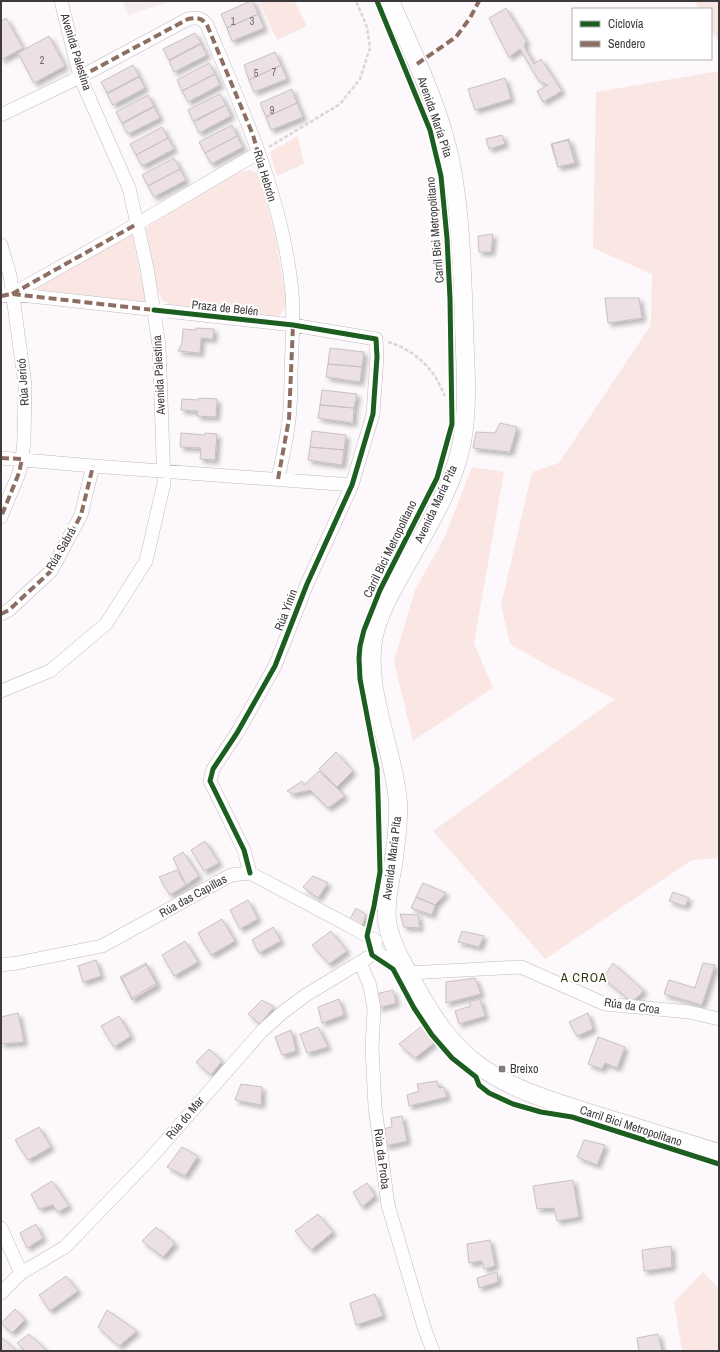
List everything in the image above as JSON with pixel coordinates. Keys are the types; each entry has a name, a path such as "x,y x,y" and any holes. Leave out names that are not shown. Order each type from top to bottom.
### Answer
{"main road":[{"name":"Avenida María Pita","path":"390,1 439,121 450,162 456,196 461,247 466,415 462,445 455,468 429,524 386,600 374,634 372,662 373,679 398,798 396,837 381,942 398,954 428,1010 444,1033 476,1064 500,1079 535,1095 573,1108 719,1153"}],"street":[{"name":"Avenida Palestina","path":"1,691 50,671 106,624 146,561 164,483 159,345 147,268 129,188 80,77 61,1"},
{"name":"Rúa Hebrón","path":"80,77 188,19 196,17 204,20 210,32 253,135 264,168 282,235 292,292 293,325 289,419 278,479"},
{"path":"1,115 80,77"},
{"path":"7,295 137,224 258,153"},
{"name":"Rúa Jericó","path":"1,245 10,275 7,295 25,385 24,441 22,459 19,473 1,517"},
{"name":"Praza de Belén","path":"7,295 293,325 376,339"},
{"name":"Rúa Yinin","path":"250,873 244,850 210,781 213,769 237,733 275,666 307,584 352,484 373,414 377,357 376,339"},
{"path":"1,458 352,484"},
{"name":"Rúa Sabrá","path":"1,614 8,610 51,571 81,515 93,466"},
{"path":"250,873 381,942"},
{"name":"Rúa das Capillas","path":"1,965 102,946 231,875 250,873"},
{"name":"Rúa do Mar","path":"1,1293 21,1273 66,1247 149,1160 266,1027 306,995 360,962 381,942"},
{"name":"Rúa da Proba","path":"360,962 370,986 374,1009 372,1048 375,1107 388,1205 424,1327 433,1351"},
{"name":"Rúa da Croa","path":"408,973 521,967 605,1004 689,1012 719,1018"},
{"path":"1,1228 21,1273"}],"path":[{"path":"258,153 289,136 340,104 360,79 370,48 367,27 356,1"},
{"path":"376,339 396,345 415,355 432,372 445,396"}],"shaded area":[{"path":"123,1 171,1 128,15"},
{"path":"259,1 294,1 307,26 277,40"},
{"path":"694,1 719,1 719,42 712,31 712,8 698,8"},
{"path":"719,71 719,858 692,860 545,959 433,831 615,699 552,668 510,644 501,605 532,472 559,463 651,325 652,274 593,248 596,92"},
{"path":"298,136 304,164 277,176 270,152"},
{"path":"250,170 259,173 275,235 287,303 281,314 274,317 170,304 162,300 158,292 146,228 188,201 239,172"},
{"path":"132,233 146,302 31,289"},
{"path":"472,467 504,472 474,643 493,688 413,741 394,661 415,590 445,536"},
{"path":"703,1272 719,1289 719,1351 682,1351 674,1302"}],"building":[{"path":"253,1 258,14 227,28 221,14"},
{"path":"506,8 526,41 524,46 534,64 541,59 562,91 543,102 537,91 548,85 539,81 520,49 509,57 489,18"},
{"path":"258,14 264,28 232,41 227,28"},
{"path":"6,18 23,48 1,60 1,21"},
{"path":"195,33 201,43 169,60 163,49"},
{"path":"49,36 65,66 34,83 18,53"},
{"path":"201,44 207,55 174,72 169,61"},
{"path":"275,52 281,65 249,80 244,65"},
{"path":"209,63 215,74 182,91 177,80"},
{"path":"133,65 139,76 107,93 101,82"},
{"path":"281,65 287,79 254,92 249,80"},
{"path":"215,74 220,85 188,102 182,91"},
{"path":"139,77 145,88 113,105 107,94"},
{"path":"505,78 511,99 475,110 468,89"},
{"path":"292,89 297,103 266,117 260,103"},
{"path":"220,94 226,105 193,121 188,110"},
{"path":"148,95 154,106 122,123 116,112"},
{"path":"297,103 303,117 271,130 266,117"},
{"path":"226,105 231,116 199,133 194,122"},
{"path":"154,107 160,118 128,134 122,124"},
{"path":"232,125 237,136 205,153 199,142"},
{"path":"162,127 168,138 136,155 130,144"},
{"path":"502,135 505,144 489,149 486,139"},
{"path":"237,136 243,147 211,164 205,153"},
{"path":"168,138 174,149 142,166 136,155"},
{"path":"569,139 576,163 558,167 551,144"},
{"path":"568,140 575,163 558,167 552,144"},
{"path":"174,158 180,169 148,186 142,175"},
{"path":"180,169 186,180 154,197 148,186"},
{"path":"493,234 491,252 479,252 478,236"},
{"path":"605,298 639,298 642,318 608,323"},
{"path":"196,328 214,329 213,339 201,338 200,353 178,351 182,343 183,329 196,330"},
{"path":"330,348 364,352 362,367 328,364"},
{"path":"328,364 362,367 360,382 326,377"},
{"path":"322,390 357,394 354,408 320,405"},
{"path":"199,398 217,399 216,417 197,416 198,411 181,410 182,399 198,400"},
{"path":"320,405 354,408 353,423 318,418"},
{"path":"500,423 517,427 510,452 473,448 476,432 495,433"},
{"path":"312,431 346,435 344,450 310,447"},
{"path":"181,433 205,435 205,433 217,434 215,460 200,459 201,448 180,447"},
{"path":"310,447 344,450 342,465 308,460"},
{"path":"336,752 353,771 337,787 319,769"},
{"path":"319,771 345,796 328,808 310,790 293,794 287,791 302,781 304,785"},
{"path":"205,841 219,863 204,871 191,850"},
{"path":"183,852 199,876 186,885 173,858"},
{"path":"177,870 186,885 170,895 159,877"},
{"path":"313,876 328,883 318,898 303,887"},
{"path":"423,883 446,893 435,905 416,897"},
{"path":"673,892 689,898 685,906 669,901"},
{"path":"416,897 435,905 432,915 411,908"},
{"path":"248,900 258,919 240,929 230,910"},
{"path":"356,908 366,915 361,928 349,921"},
{"path":"400,914 418,915 420,928 404,927"},
{"path":"222,919 235,941 211,955 198,933"},
{"path":"273,927 281,941 259,953 252,940"},
{"path":"331,931 347,951 329,964 312,945"},
{"path":"462,931 484,936 479,947 458,942"},
{"path":"185,941 198,962 174,976 162,955"},
{"path":"96,960 101,976 83,982 78,966"},
{"path":"146,963 157,983 132,998 120,977"},
{"path":"613,963 644,991 632,1002 603,978"},
{"path":"703,963 715,965 702,1005 664,994 669,980 695,988"},
{"path":"146,965 157,985 132,1000 122,978"},
{"path":"475,978 481,994 446,1003 446,982"},
{"path":"393,990 396,1003 379,1008 376,994"},
{"path":"339,999 344,1015 322,1023 318,1007"},
{"path":"480,999 485,1016 459,1024 455,1011 471,1006 469,1002"},
{"path":"262,1000 274,1007 260,1024 248,1014"},
{"path":"18,1013 24,1042 1,1044 1,1017"},
{"path":"588,1013 593,1029 577,1036 569,1022"},
{"path":"119,1016 131,1036 114,1047 101,1026"},
{"path":"422,1026 434,1043 415,1058 399,1044"},
{"path":"318,1027 328,1047 307,1053 300,1034"},
{"path":"291,1030 296,1051 282,1055 275,1037"},
{"path":"598,1037 625,1047 617,1068 605,1063 602,1069 588,1064"},
{"path":"209,1049 222,1061 211,1075 196,1062"},
{"path":"437,1081 439,1088 444,1087 447,1097 409,1106 407,1095 419,1091 417,1084"},
{"path":"241,1084 262,1087 261,1105 235,1100"},
{"path":"402,1116 407,1141 386,1146 382,1129 392,1127 391,1118"},
{"path":"39,1127 51,1147 28,1160 15,1140"},
{"path":"584,1140 605,1145 597,1165 577,1157"},
{"path":"182,1147 198,1156 185,1176 167,1167"},
{"path":"573,1180 579,1217 557,1221 554,1208 537,1209 533,1186"},
{"path":"52,1181 69,1206 58,1212 53,1205 39,1209 31,1194"},
{"path":"367,1183 375,1196 362,1207 353,1192"},
{"path":"318,1214 333,1232 311,1250 295,1231"},
{"path":"36,1224 43,1238 27,1248 20,1233"},
{"path":"156,1227 175,1243 163,1257 142,1241"},
{"path":"490,1240 495,1266 484,1269 482,1261 469,1263 467,1244"},
{"path":"671,1246 672,1267 644,1271 642,1250"},
{"path":"497,1272 498,1282 479,1288 477,1278"},
{"path":"66,1276 78,1291 50,1311 39,1295"},
{"path":"375,1294 383,1316 356,1325 350,1303"},
{"path":"15,1309 25,1320 12,1333 1,1323"},
{"path":"107,1310 137,1331 119,1346 98,1327"},
{"path":"29,1334 47,1351 25,1351 17,1343"},
{"path":"658,1334 662,1351 639,1351 637,1338"},
{"path":"1,1337 17,1351 1,1351"}],"marked path":[{"path":"417,64 456,37 470,18 479,1"},
{"path":"80,77 188,19 201,19 207,25 253,135 258,153"},
{"path":"12,294 137,224"},
{"path":"1,296 12,294 154,310"},
{"path":"278,479 289,419 293,325"},
{"path":"1,458 22,459 19,473 1,517"},
{"path":"1,614 9,610 51,571 81,515 93,466"}],"cycle path":[{"name":"Carril Bici Metropolitano","path":"377,1 430,130 441,176 447,238 450,299 452,424 437,478 380,590 364,630 360,646 360,679 377,768 380,872 367,936 372,955 393,969 414,1008 432,1035 452,1058 476,1077 479,1085 489,1093 513,1104 541,1112 572,1117 719,1164"},
{"path":"154,310 293,325 376,339 377,357 373,414 352,485 307,584 275,666 237,733 213,769 210,781 244,850 250,873"}],"place":[{"name":"Breixo","path":"502,1069"}],"district":[{"name":"A CROA","path":"584,977"}]}
